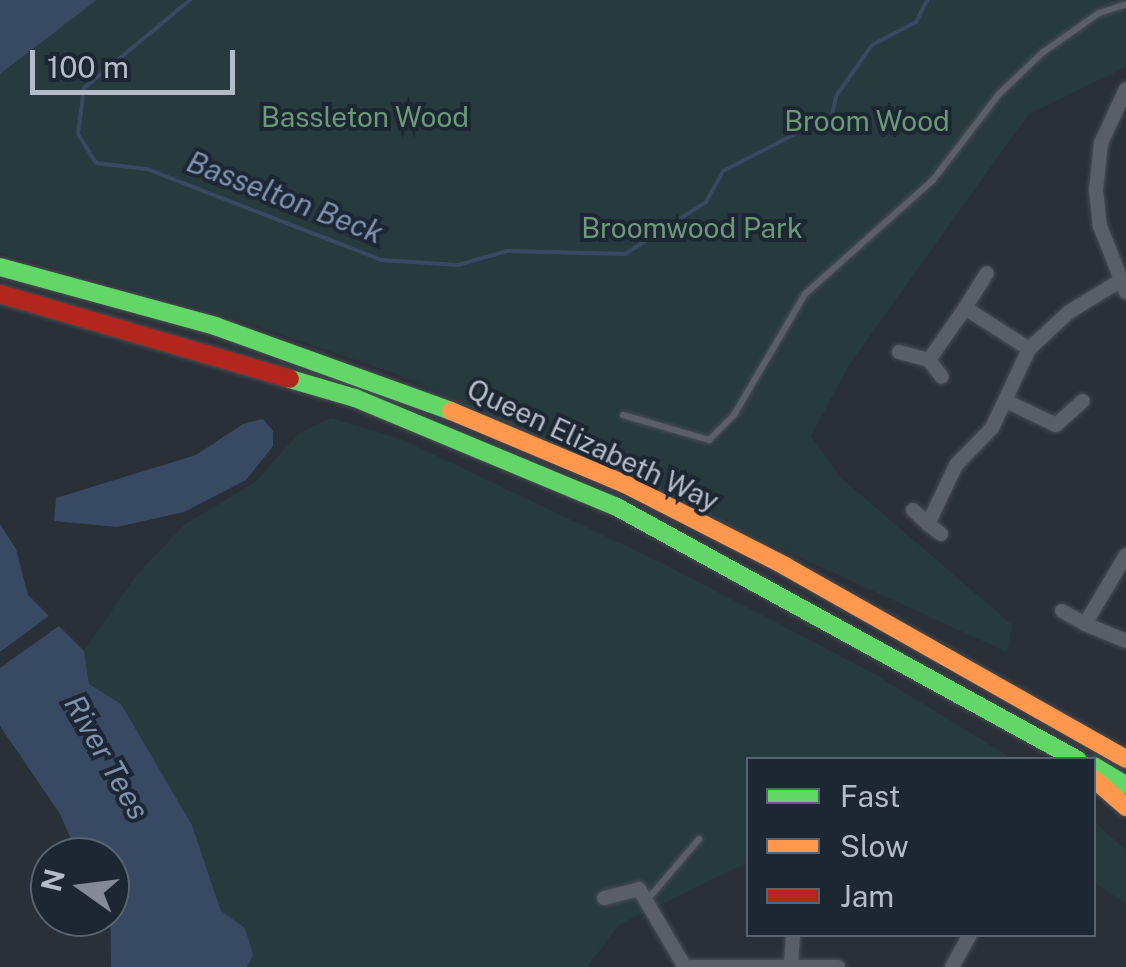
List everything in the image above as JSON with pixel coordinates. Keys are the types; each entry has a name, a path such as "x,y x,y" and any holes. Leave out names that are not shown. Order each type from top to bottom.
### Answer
{"street":[{"path":"928,524 956,465 1008,402 1028,348 1069,312 1123,287 1100,226 1096,190 1101,143 1123,99"},
{"name":"Queen Elizabeth Way","path":"0,268 215,326 489,424 625,484 785,566 1126,760"},
{"path":"928,360 986,274"},
{"name":"Queen Elizabeth Way","path":"0,294 355,398 598,499 773,588 1070,757"},
{"path":"964,308 1028,348"},
{"path":"899,352 928,360 942,377"},
{"path":"1008,402 1056,425 1083,400"},
{"path":"913,510 941,534"},
{"path":"1085,624 1126,555"},
{"path":"1062,612 1126,641"},
{"path":"1096,767 1126,785"},
{"path":"1096,781 1126,807"},
{"path":"604,898 640,890 685,967"},
{"path":"790,965 792,937"},
{"path":"952,967 968,937"},
{"path":"693,967 838,967"}],"lane":[{"path":"623,415 709,440 734,415 806,294 933,180 999,94 1042,54 1099,13 1126,4"},
{"path":"647,900 699,839"}],"green space":[{"name":"Broomwood Park","path":"97,0 1126,0 1126,67 1029,114 849,365 811,436 840,477 1012,625 1007,652 399,375 237,319 0,253 0,74"},
{"path":"331,418 401,439 666,565 873,673 1010,757 746,757 746,863 619,925 587,967 247,967 253,955 221,911 192,825 121,704 89,685 84,651 135,577 184,525 255,482 299,433"},
{"path":"1096,824 1126,850 1126,904 1096,883"}],"water":[{"path":"0,0 97,0 0,74"},
{"path":"263,419 273,431 273,446 246,480 184,512 117,527 54,521 56,498 196,455 243,424"},
{"name":"River Tees","path":"0,524 16,549 28,595 84,651 89,684 121,704 192,825 221,911 245,928 253,955 247,967 111,967 111,937 130,937 130,837 70,837 60,814 0,726"}],"pier":[{"path":"53,613 63,623 0,668 0,652"}],"waterway":[{"name":"Basselton Beck","path":"190,0 84,88 78,134 96,163 147,169 382,260 458,265 507,251 625,254 706,202 723,171 832,115 836,96 872,45 916,22 927,0"}],"traffic: fast":[{"path":"0,267 215,326 451,411"},
{"path":"290,379 355,398 615,506 1073,757"},
{"path":"1096,767 1126,785"}],"traffic: slow":[{"path":"451,411 625,484 785,566 1126,759"},
{"path":"1096,781 1126,807"}],"traffic: jam":[{"path":"0,294 290,379"}],"park label":[{"name":"Bassleton Wood","path":"365,117"},
{"name":"Broom Wood","path":"867,121"}]}
